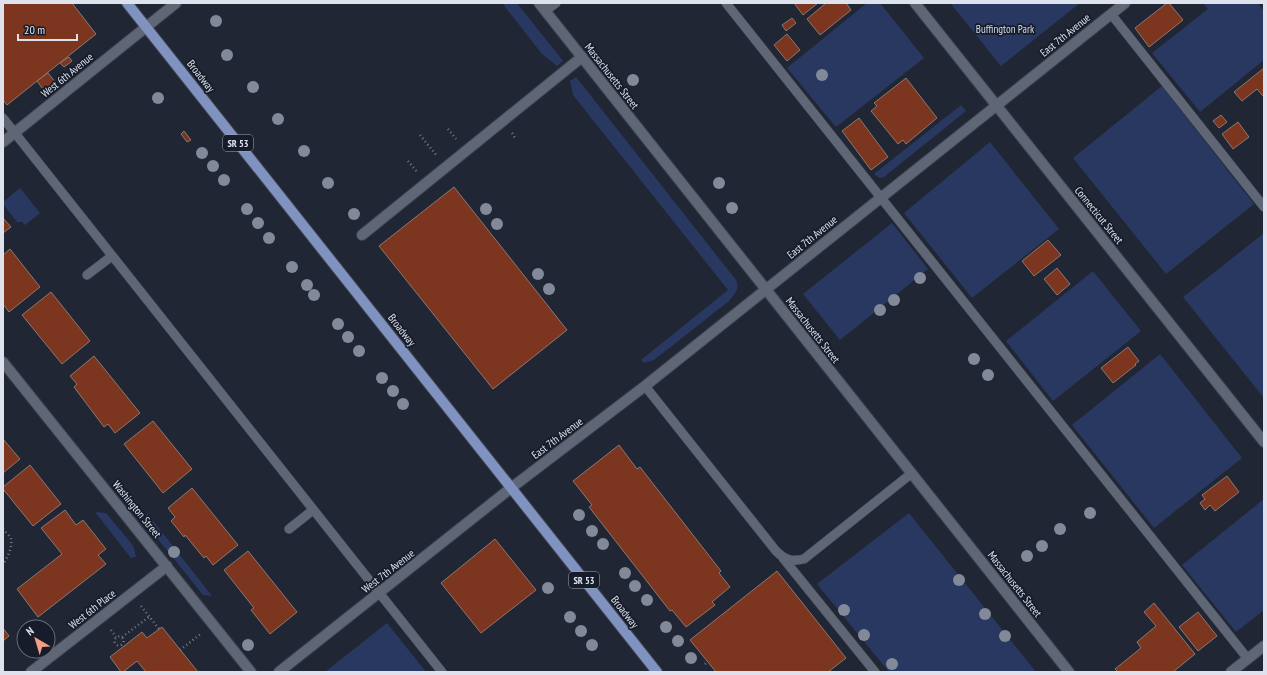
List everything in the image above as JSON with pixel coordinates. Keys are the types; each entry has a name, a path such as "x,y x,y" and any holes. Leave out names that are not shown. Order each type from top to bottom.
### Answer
{"main road":[{"name":"Broadway","path":"127,3 657,672"}],"street":[{"name":"West 6th Avenue","path":"3,142 176,3"},
{"name":"Massachusetts Street","path":"539,3 1069,672"},
{"name":"Connecticut Street","path":"915,3 1264,442"},
{"name":"East 7th Avenue","path":"511,488 645,386 1125,3"},
{"path":"362,235 582,57"},
{"name":"Washington Street","path":"3,362 252,672"},
{"name":"West 7th Avenue","path":"279,672 511,488"},
{"name":"West 6th Place","path":"31,672 166,566"},
{"path":"1232,672 1264,646"}],"lane":[{"path":"546,11 556,3"},
{"path":"726,3 1248,659"},
{"path":"1111,14 1264,206"},
{"path":"3,118 442,672"},
{"path":"87,275 112,256"},
{"path":"645,386 766,539 875,672"},
{"path":"782,557 796,561 804,559 912,473"},
{"path":"289,529 313,510"}],"path":[{"path":"448,129 459,143"},
{"path":"420,136 446,167"},
{"path":"408,161 419,175"},
{"path":"3,529 10,538 11,542 9,552 3,564"},
{"path":"141,606 159,629"},
{"path":"116,637 122,637 149,617"},
{"path":"180,650 213,624"},
{"path":"111,630 116,637 114,641 119,645 122,645 122,637"}],"green space":[{"path":"502,3 517,3 563,61 557,66 542,54"},
{"path":"867,3 880,3 924,58 836,127 787,68"},
{"name":"Buffington Park","path":"950,3 1080,3 1001,66"},
{"path":"1203,3 1257,3 1264,11 1264,60 1200,112 1152,53 1208,9"},
{"path":"576,77 737,283 736,291 729,301 654,360 644,363 641,360 728,290 573,95 570,81"},
{"path":"1162,86 1254,204 1166,274 1073,158"},
{"path":"961,105 966,111 884,177 879,178 874,174"},
{"path":"990,142 1059,229 972,298 904,213"},
{"path":"20,188 40,213 25,225 22,222 17,222 3,204 3,202"},
{"path":"892,223 928,269 840,340 803,294"},
{"path":"1264,233 1264,398 1183,297"},
{"path":"1093,271 1141,331 1053,401 1006,341"},
{"path":"1160,354 1242,458 1154,528 1072,425"},
{"path":"1264,499 1264,610 1236,632 1182,565"},
{"path":"95,512 106,513 131,543 136,557 131,558"},
{"path":"147,513 212,596 203,595 145,523"},
{"path":"909,513 1036,672 889,672 817,584"},
{"path":"387,623 426,672 325,672"}],"building":[{"path":"3,3 72,3 96,34 7,105 3,100"},
{"path":"794,3 818,3 803,15"},
{"path":"826,3 846,3 851,10 820,35 807,19"},
{"path":"1169,3 1183,20 1149,47 1135,28"},
{"path":"792,18 796,23 786,31 782,25"},
{"path":"787,34 800,50 787,61 774,45"},
{"path":"69,57 72,61 64,67 60,63"},
{"path":"1264,68 1264,96 1257,89 1242,101 1234,92"},
{"path":"48,73 56,83 45,92 37,81"},
{"path":"906,78 937,118 906,144 903,140 898,144 871,111 877,106 874,103"},
{"path":"1221,115 1227,122 1219,128 1213,121"},
{"path":"859,118 888,157 871,170 842,131"},
{"path":"1238,122 1249,137 1233,149 1222,134"},
{"path":"184,131 191,140 187,142 181,134"},
{"path":"454,187 567,330 493,389 379,246"},
{"path":"3,218 11,227 3,233"},
{"path":"1048,240 1061,255 1034,276 1022,261"},
{"path":"10,249 40,287 9,312 3,304 3,255"},
{"path":"1057,268 1070,284 1057,295 1044,279"},
{"path":"51,292 90,341 62,364 22,315"},
{"path":"1128,347 1139,361 1113,383 1101,368"},
{"path":"94,356 140,413 115,433 108,424 104,427 74,387 77,384 70,376"},
{"path":"153,421 192,469 163,493 124,444"},
{"path":"3,439 20,459 3,473"},
{"path":"619,445 637,469 640,467 721,571 719,573 730,587 712,602 715,605 686,627 672,610 670,611 589,507 592,505 573,481"},
{"path":"30,465 61,504 33,526 3,489 3,487"},
{"path":"1227,476 1239,492 1215,511 1210,505 1205,510 1200,503 1205,499 1202,495"},
{"path":"192,488 238,545 213,565 206,556 204,558 171,521 175,517 168,508"},
{"path":"65,510 76,525 83,520 106,549 98,555 106,564 38,617 17,589 62,554 41,528"},
{"path":"495,539 536,590 481,633 441,583"},
{"path":"248,551 297,612 270,634 251,610 254,608 224,570"},
{"path":"777,571 846,658 828,672 716,672 690,640"},
{"path":"1154,603 1195,654 1173,672 1118,672 1115,669 1141,648 1137,642 1156,626 1144,612"},
{"path":"1198,612 1217,636 1198,651 1179,627"},
{"path":"162,627 198,672 146,672 137,661 121,672 110,657 142,632 147,638"},
{"path":"3,628 9,636 3,641"}]}
